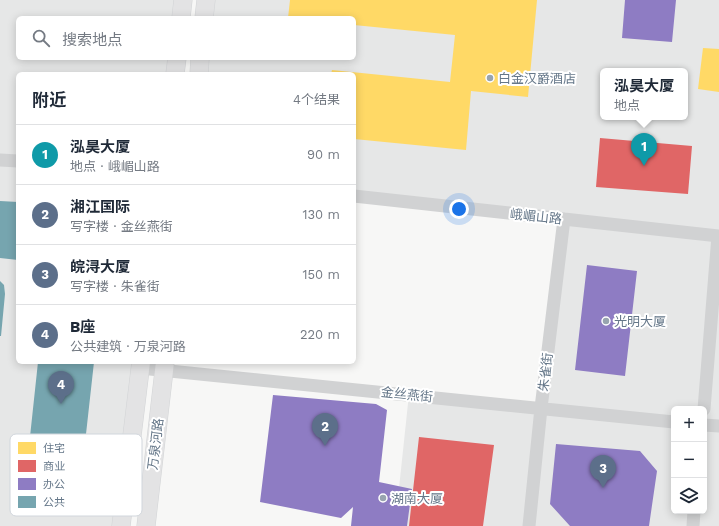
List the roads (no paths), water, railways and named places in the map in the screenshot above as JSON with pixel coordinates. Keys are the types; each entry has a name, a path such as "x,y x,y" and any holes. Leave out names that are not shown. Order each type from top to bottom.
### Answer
{"street":[{"path":"181,16 183,0"},
{"path":"204,16 206,0"},
{"path":"175,72 177,60"},
{"path":"199,72 200,60"},
{"path":"0,160 16,162"},
{"name":"峨嵋山路","path":"356,196 718,236"},
{"name":"朱雀街","path":"529,526 541,408 564,219"},
{"path":"704,406 718,236"},
{"name":"金丝燕街","path":"140,365 164,366 671,422"},
{"name":"万泉河路","path":"132,434 140,365"},
{"name":"万泉河路","path":"146,526 164,366"},
{"path":"707,425 719,426"},
{"path":"693,526 694,514"},
{"name":"万泉河路","path":"121,526 122,516"}],"place":[{"name":"白金汉爵酒店","path":"490,78"},
{"name":"泓昊大厦","path":"644,166"},
{"name":"光明大厦","path":"606,321"},
{"name":"B座","path":"61,404"},
{"name":"湘江国际","path":"325,446"},
{"name":"皖浔大厦","path":"603,488"},
{"name":"湖南大厦","path":"383,498"}]}
